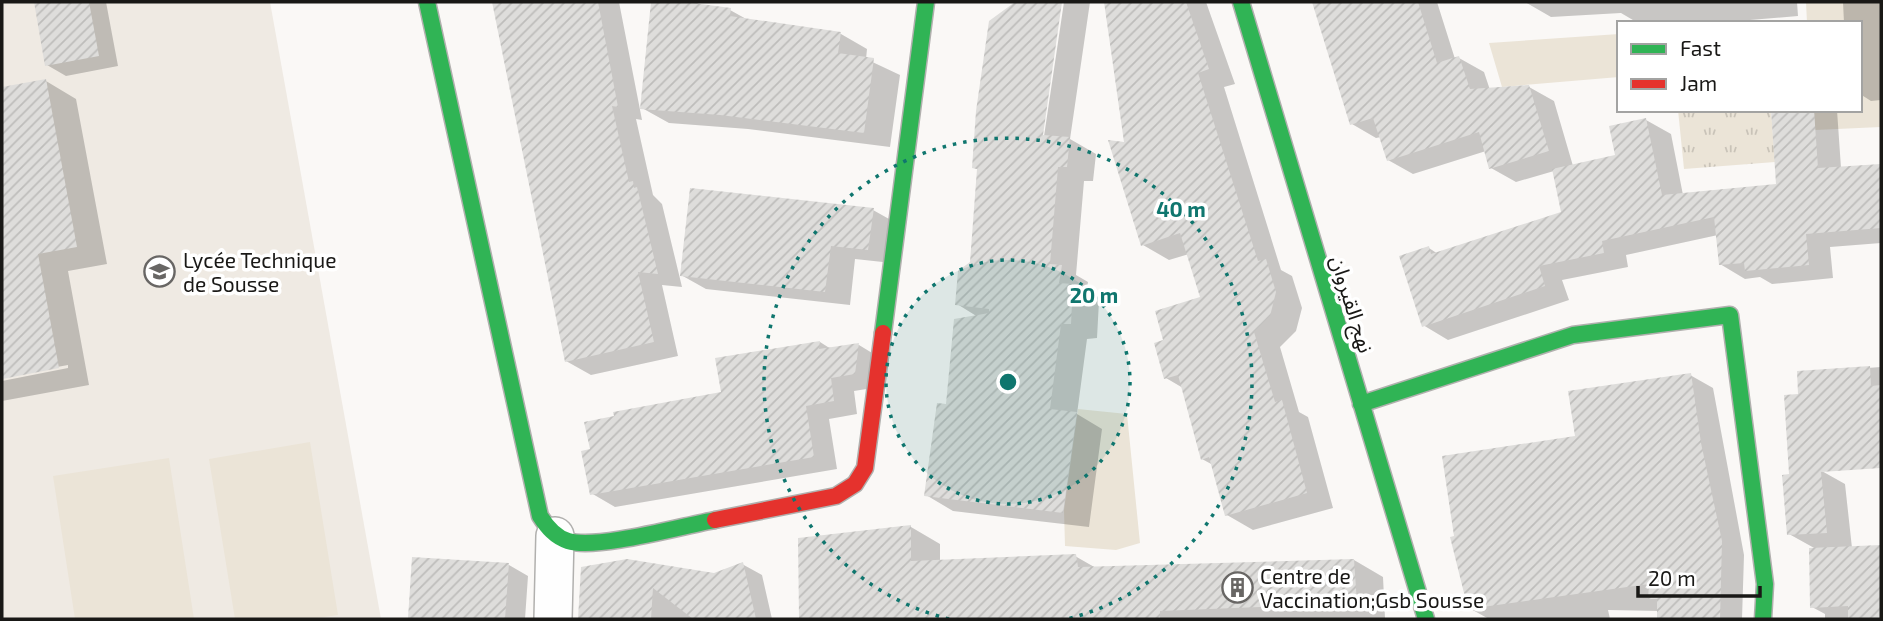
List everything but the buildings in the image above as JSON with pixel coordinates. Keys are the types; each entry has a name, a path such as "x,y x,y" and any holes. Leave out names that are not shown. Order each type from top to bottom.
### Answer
{"street":[{"path":"428,2 536,507 555,536 570,544 587,544 829,498 842,494 860,479 867,455 926,2"},
{"name":"نهج القيروان","path":"1241,2 1426,619"},
{"path":"1361,404 1573,335 1730,315 1765,584 1763,619"},
{"path":"553,619 555,536"}],"shaded area":[{"name":"Lycée Technique de Sousse","path":"2,2 270,2 381,619 2,619"}],"green space":[{"path":"1806,2 1881,2 1881,127 1815,130 1814,112 1862,112 1862,21 1807,21"},
{"path":"1617,34 1617,77 1502,87 1489,43"},
{"path":"1678,112 1771,112 1775,162 1684,169"},
{"path":"1078,409 1127,414 1140,543 1116,550 1065,546 1064,510"},
{"path":"310,442 338,615 310,619 235,619 209,459"},
{"path":"169,458 194,619 75,619 53,476"}],"traffic: fast":[{"path":"427,2 540,516 559,537 581,543 619,540 715,520"},
{"path":"883,333 926,2"},
{"path":"1241,2 1426,619"},
{"path":"1361,404 1573,335 1730,315 1765,584 1763,619"}],"traffic: jam":[{"path":"715,520 836,496 855,484 865,468 883,333"}],"place":[{"name":"Lycée Technique de Sousse","path":"160,271"},
{"name":"Centre de Vaccination;Gsb Sousse","path":"1237,587"}]}
